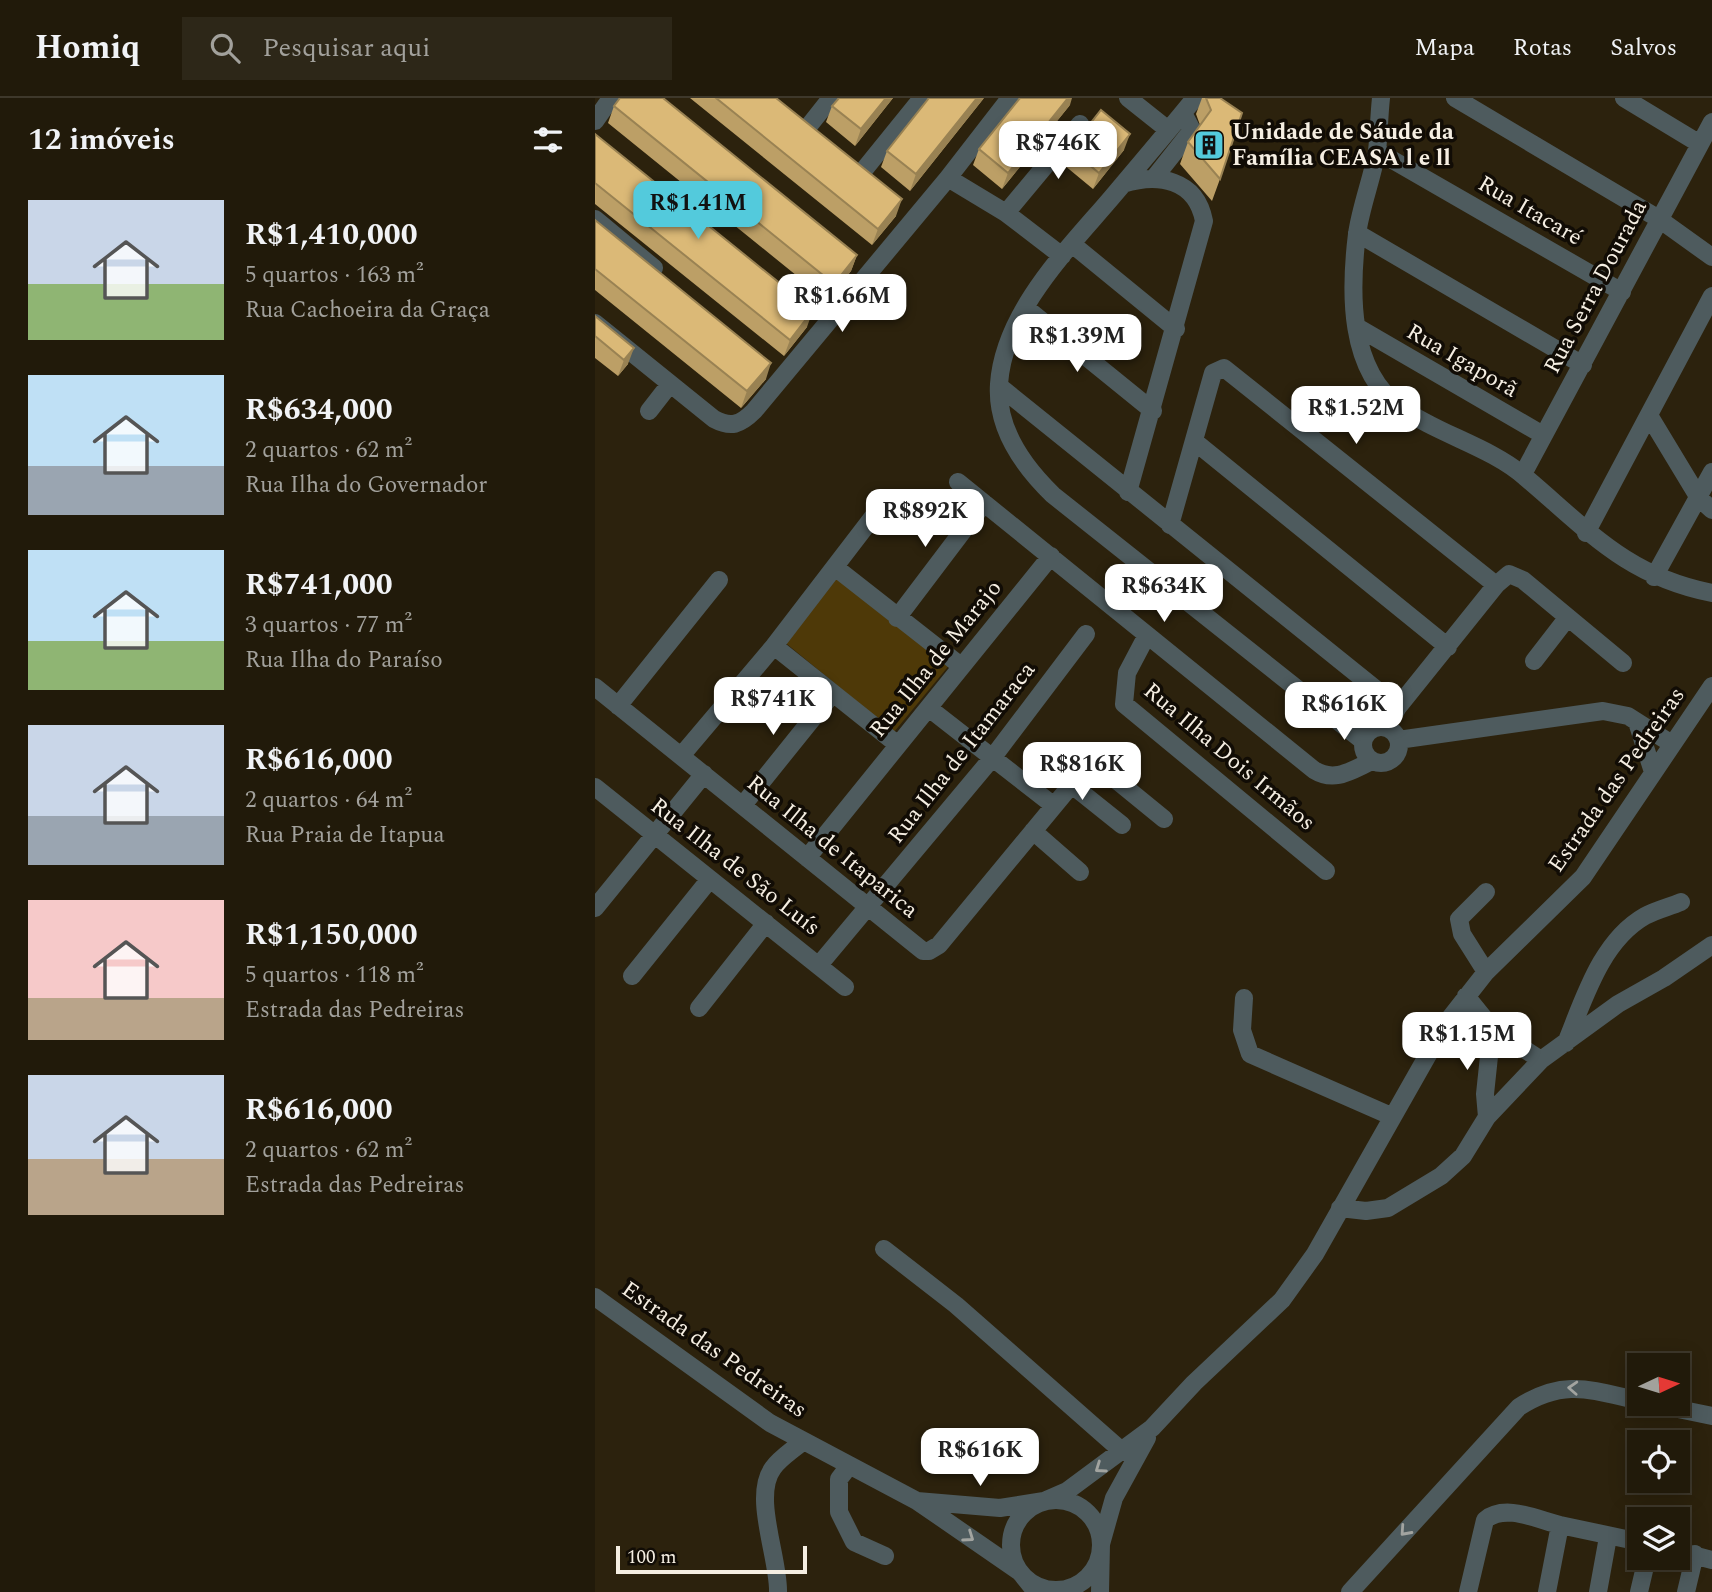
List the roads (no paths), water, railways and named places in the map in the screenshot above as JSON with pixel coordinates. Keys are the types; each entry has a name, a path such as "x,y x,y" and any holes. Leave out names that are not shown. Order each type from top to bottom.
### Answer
{"street":[{"path":"595,121 611,98"},
{"path":"808,127 831,98"},
{"path":"844,156 868,175 922,98"},
{"path":"595,323 714,419 730,425 747,418 776,373 866,263 911,209 948,178 1010,98"},
{"path":"1128,98 1167,129"},
{"path":"1381,98 1377,151 1357,233 1355,276 1357,327 1369,369 1399,406 1523,474 1586,533 1654,577 1712,593"},
{"path":"1455,98 1659,219 1712,257"},
{"path":"1624,98 1700,144"},
{"path":"1202,100 1183,113 1167,129 1067,250 1026,308 1005,355 999,386 1003,422 1023,463 1046,488 1363,741"},
{"path":"790,112 826,141"},
{"path":"1154,178 1192,130 1183,113"},
{"name":"Rua Serra Dourada","path":"1523,474 1712,122"},
{"path":"1006,214 1080,124"},
{"name":"Rua Itacaré","path":"1377,151 1622,292"},
{"path":"948,178 1067,250 1176,329"},
{"path":"1123,184 1154,178 1180,184 1196,200 1204,221 1176,329 1128,492"},
{"path":"595,219 667,280"},
{"path":"1357,233 1583,365"},
{"path":"1586,533 1712,296"},
{"path":"1026,308 1153,411"},
{"name":"Rua Igaporã","path":"1357,327 1543,435"},
{"path":"1170,525 1213,373 1219,368 1228,368 1496,584"},
{"path":"649,411 670,384"},
{"path":"999,386 1398,707"},
{"path":"1650,416 1705,504"},
{"path":"1194,441 1448,647"},
{"path":"1654,577 1705,504 1712,472"},
{"path":"958,482 1320,774 1343,775 1372,761 1389,760 1397,752 1392,734 1398,707 1496,584 1507,575 1515,575 1623,663"},
{"path":"897,618 984,503"},
{"path":"681,756 774,646 880,509"},
{"name":"Rua Ilha de Marajo","path":"807,858 1051,556"},
{"path":"836,568 961,666"},
{"path":"618,706 719,580"},
{"path":"1534,661 1569,617"},
{"name":"Rua Ilha de Itamaraca","path":"819,965 993,757 1086,634"},
{"name":"Rua Ilha Dois Irmãos","path":"1147,635 1126,673 1124,704 1325,871"},
{"path":"774,646 898,746"},
{"name":"Estrada das Pedreiras","path":"1044,1501 1067,1491 1152,1428 1194,1383 1282,1300 1315,1254 1441,1031 1486,972 1583,877 1712,686"},
{"name":"Rua Ilha de Itaparica","path":"595,687 920,950 929,951 941,942 1033,831"},
{"path":"743,805 833,694"},
{"path":"930,709 1053,805"},
{"path":"1372,761 1364,752 1363,741 1374,728 1392,734 1603,711 1618,712 1672,744"},
{"path":"1637,722 1653,772"},
{"path":"1080,872 1033,831 1087,766 1098,767 1164,819"},
{"path":"595,908 704,774"},
{"path":"1076,780 1122,825"},
{"name":"Rua Ilha de São Luís","path":"595,787 845,987"},
{"path":"632,975 710,879"},
{"path":"1486,892 1459,919 1462,934 1486,972"},
{"path":"1566,1043 1589,986 1623,934 1644,917 1681,902"},
{"path":"699,1008 766,923"},
{"path":"1340,1208 1366,1212 1388,1208 1441,1177 1464,1156 1487,1117 1541,1060 1618,1003 1664,978 1712,946"},
{"path":"1466,996 1492,1028 1541,1060"},
{"path":"1244,998 1242,1030 1251,1054 1391,1116"},
{"path":"1487,1117 1485,1094 1492,1028"},
{"path":"884,1249 956,1305 1123,1452"},
{"name":"Estrada das Pedreiras","path":"595,1297 714,1386 802,1442 917,1501"},
{"path":"1350,1592 1527,1401 1563,1387 1627,1399"},
{"path":"1691,1412 1712,1416"},
{"name":"Estrada das Pedreiras","path":"1101,1544 1114,1498 1152,1428"},
{"path":"778,1592 768,1530 767,1479 774,1466 802,1442"},
{"path":"849,1466 839,1479 836,1491 843,1523 854,1542 885,1556"},
{"path":"917,1501 1043,1588 1070,1587 1092,1571 1101,1544"},
{"path":"917,1501 1000,1508 1044,1501 1071,1502 1092,1518 1101,1544 1100,1592"},
{"path":"1036,1592 1020,1573 1013,1559 1013,1530 1020,1517 1044,1501"},
{"path":"1468,1592 1485,1520 1492,1514 1506,1512 1627,1540"},
{"path":"1547,1592 1560,1525"},
{"path":"1598,1592 1608,1536"},
{"path":"1686,1592 1695,1555"},
{"path":"1639,1592 1644,1570"}],"place":[{"name":"Unidade de Sáude da Família CEASA l e ll","path":"1209,145"}]}
